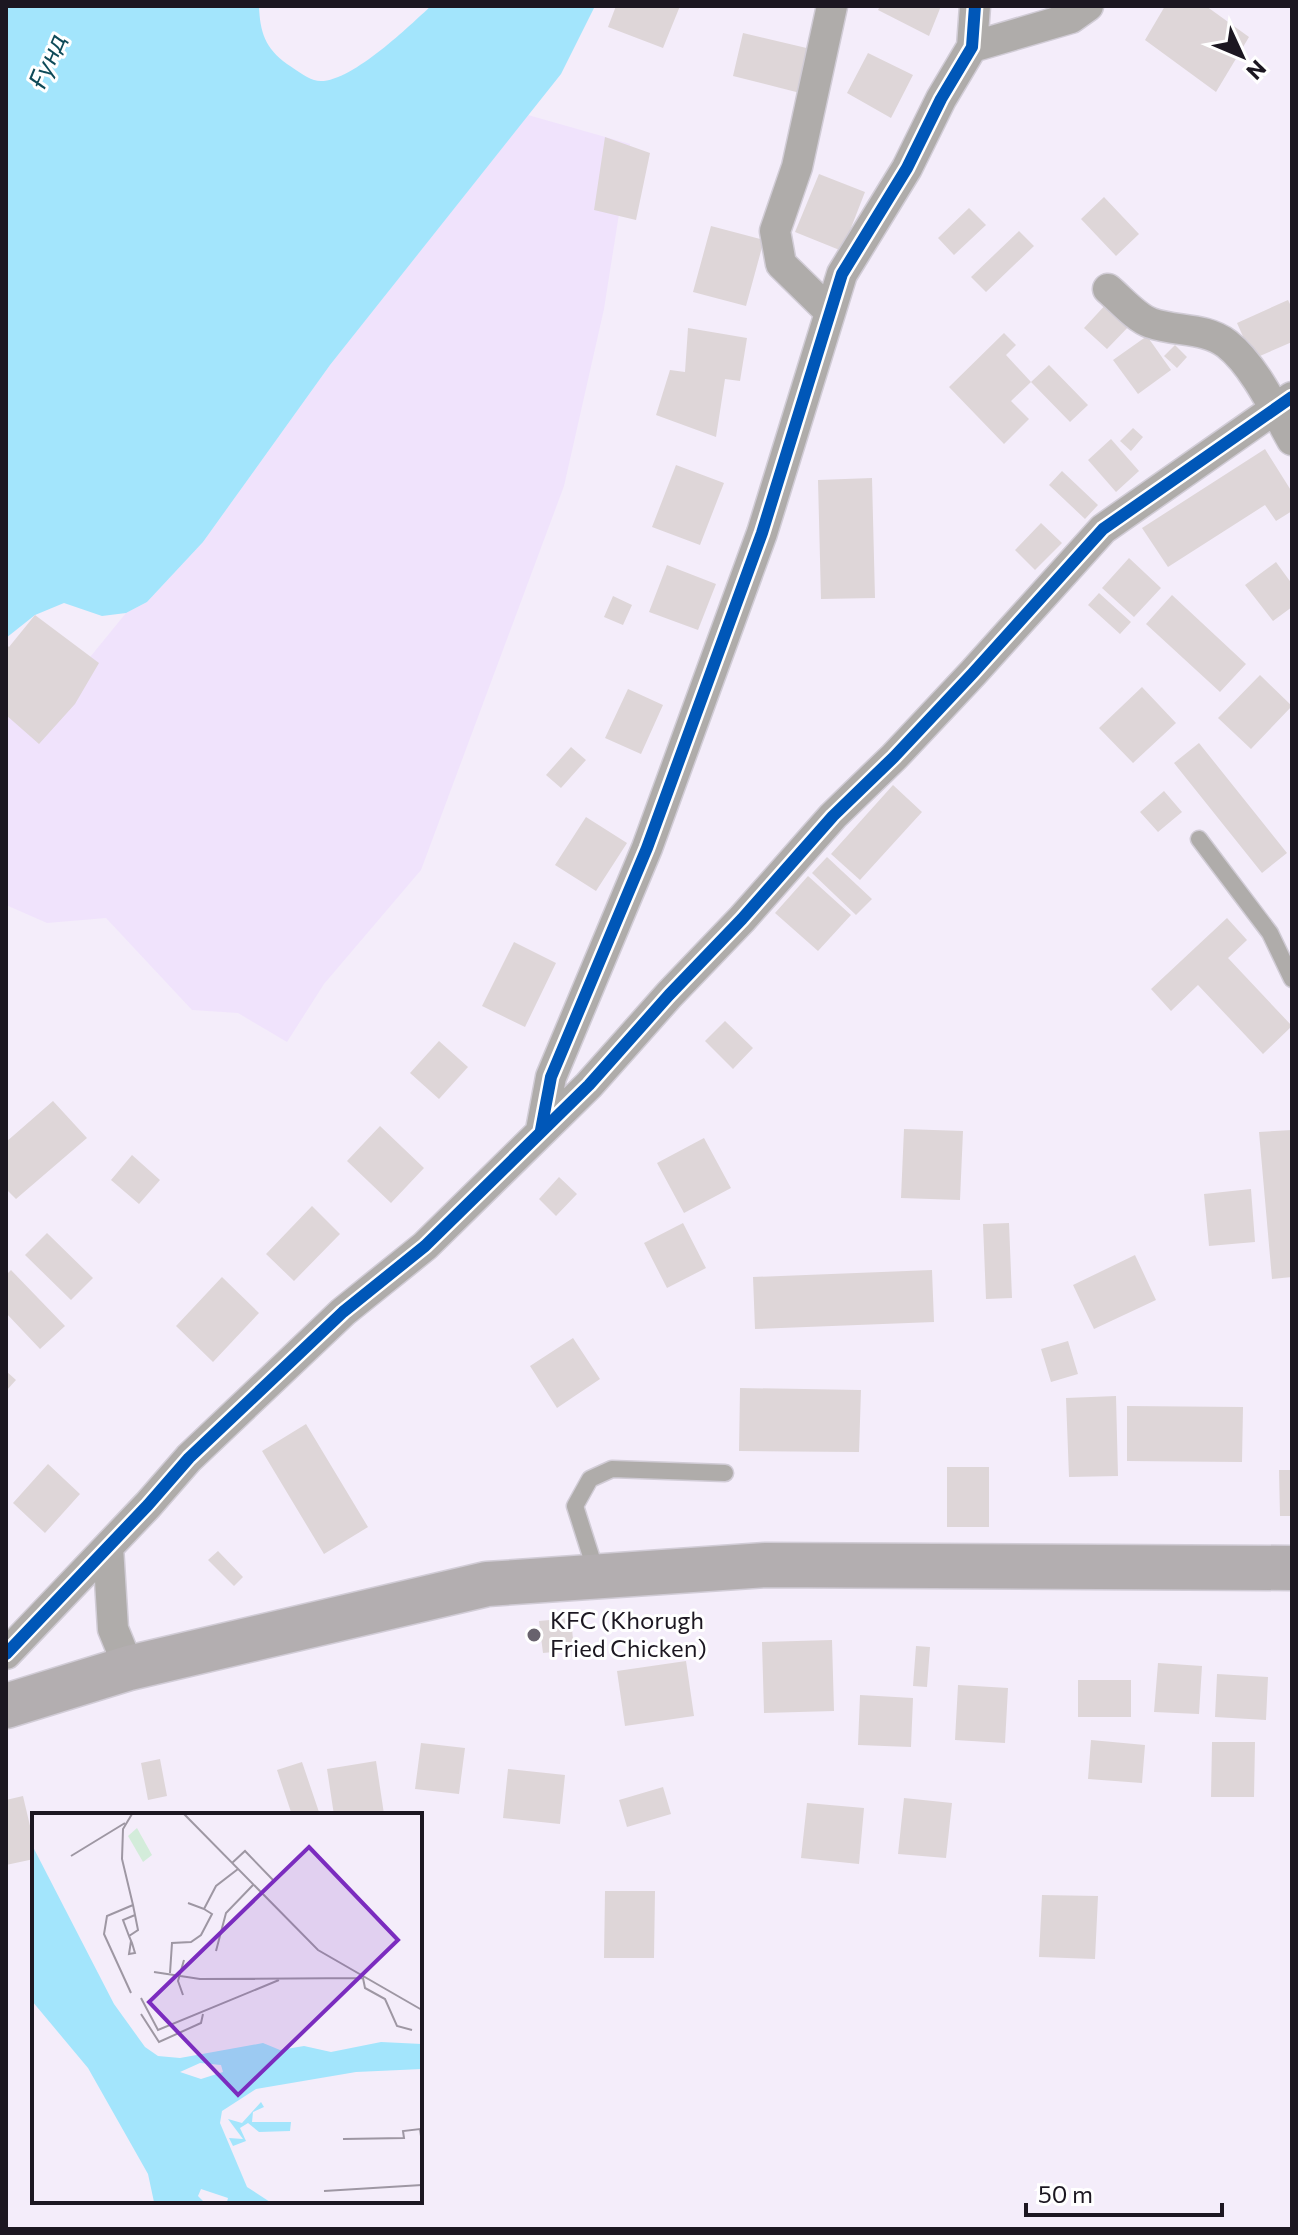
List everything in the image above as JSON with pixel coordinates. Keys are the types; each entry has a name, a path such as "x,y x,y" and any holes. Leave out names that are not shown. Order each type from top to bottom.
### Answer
{"main road":[{"path":"6,1706 129,1668 487,1584 766,1565 1292,1568"}],"street":[{"path":"829,311 781,264 775,231 797,167 832,6"},
{"path":"541,1130 551,1077 647,848 762,533 842,274 907,168 941,99 972,47 975,6"},
{"path":"972,47 1071,18 1088,6"},
{"path":"1108,289 1147,322 1175,330 1204,332 1226,343 1283,403 1292,440"},
{"path":"6,1654 189,1458 343,1312 425,1246 589,1085 833,816 894,757 1103,529 1283,403"},
{"path":"108,1547 113,1629 129,1668"}],"lane":[{"path":"1199,839 1270,933 1292,979"},
{"path":"598,1577 575,1506 590,1479 612,1469 725,1473"}],"shaded area":[{"path":"528,115 630,144 604,309 564,486 421,870 324,984 287,1042 238,1013 192,1010 106,918 47,923 6,905 6,700 73,678 126,613 147,602 203,542 330,365"}],"water":[{"name":"Ғунд","path":"6,6 259,6 262,32 273,52 307,77 327,81 376,54 431,6 595,6 561,74 330,365 203,542 147,602 126,613 102,616 64,603 35,615 6,638"}],"building":[{"path":"616,6 680,6 663,48 608,27"},
{"path":"880,6 941,6 929,36 878,10"},
{"path":"1165,6 1206,6 1249,37 1216,92 1145,40"},
{"path":"743,33 815,50 804,94 733,76"},
{"path":"868,53 913,75 891,118 847,93"},
{"path":"605,137 650,153 636,220 594,210"},
{"path":"819,174 865,192 842,251 795,232"},
{"path":"1104,197 1139,234 1116,256 1081,219"},
{"path":"969,208 986,225 954,255 938,238"},
{"path":"711,226 764,240 746,306 693,292"},
{"path":"1019,231 1034,246 986,292 971,277"},
{"path":"1288,300 1292,308 1292,342 1253,359 1237,323"},
{"path":"1109,301 1132,323 1107,349 1084,328"},
{"path":"688,328 747,338 740,381 725,379 716,437 656,415 670,370 685,372"},
{"path":"1004,333 1016,345 1006,355 1031,382 1011,401 1029,419 1004,444 949,387"},
{"path":"1147,336 1171,370 1138,394 1113,360"},
{"path":"1175,345 1187,357 1177,368 1164,356"},
{"path":"1049,365 1088,405 1070,422 1031,382"},
{"path":"1133,428 1143,437 1131,451 1120,441"},
{"path":"1111,439 1139,471 1116,492 1088,460"},
{"path":"1265,449 1292,492 1292,511 1276,521 1265,505 1168,567 1142,528"},
{"path":"676,465 724,483 700,545 652,527"},
{"path":"1062,471 1098,505 1085,519 1049,485"},
{"path":"872,478 875,598 821,599 818,480"},
{"path":"1041,523 1062,543 1035,570 1015,550"},
{"path":"1129,558 1161,588 1134,617 1102,588"},
{"path":"1276,562 1292,584 1292,607 1273,621 1245,585"},
{"path":"667,565 716,584 698,630 649,612"},
{"path":"1099,593 1131,622 1120,634 1088,605"},
{"path":"1172,595 1246,664 1220,692 1146,624"},
{"path":"613,596 632,605 623,625 604,617"},
{"path":"35,615 99,663 75,704 39,744 6,715 6,644 9,647"},
{"path":"1260,675 1292,706 1251,749 1218,718"},
{"path":"1142,687 1176,723 1133,763 1099,728"},
{"path":"628,689 663,705 641,754 605,738"},
{"path":"1199,743 1287,853 1262,873 1174,763"},
{"path":"571,747 586,760 561,788 546,775"},
{"path":"893,785 922,812 860,880 831,854"},
{"path":"1164,791 1182,812 1158,832 1140,812"},
{"path":"586,817 627,843 596,891 555,865"},
{"path":"827,857 872,899 856,915 812,873"},
{"path":"808,876 851,915 818,951 775,913"},
{"path":"1227,918 1247,940 1228,958 1292,1026 1263,1054 1198,985 1171,1011 1151,989"},
{"path":"514,942 556,963 525,1027 482,1006"},
{"path":"725,1021 753,1048 733,1069 705,1041"},
{"path":"439,1041 468,1067 439,1099 410,1073"},
{"path":"53,1101 87,1138 16,1199 6,1189 6,1142"},
{"path":"380,1126 424,1168 391,1203 347,1161"},
{"path":"904,1129 963,1131 960,1200 901,1198"},
{"path":"1292,1130 1292,1277 1272,1279 1259,1132"},
{"path":"704,1138 731,1188 684,1213 657,1163"},
{"path":"132,1155 160,1180 139,1204 111,1180"},
{"path":"559,1177 577,1194 556,1216 539,1199"},
{"path":"1251,1189 1255,1242 1209,1246 1204,1194"},
{"path":"312,1206 340,1234 294,1281 266,1254"},
{"path":"683,1223 706,1268 667,1288 644,1243"},
{"path":"1009,1223 1012,1298 986,1299 983,1224"},
{"path":"47,1233 93,1278 71,1300 25,1255"},
{"path":"1135,1255 1156,1300 1094,1329 1073,1285"},
{"path":"11,1270 65,1326 40,1349 6,1313 6,1275"},
{"path":"932,1270 934,1322 755,1329 753,1277"},
{"path":"222,1277 259,1313 213,1362 176,1326"},
{"path":"573,1338 600,1379 557,1408 530,1366"},
{"path":"1068,1341 1078,1374 1051,1382 1041,1349"},
{"path":"6,1371 16,1380 6,1391"},
{"path":"740,1388 861,1390 859,1452 739,1451"},
{"path":"1116,1396 1118,1476 1069,1477 1066,1398"},
{"path":"1127,1406 1243,1407 1242,1462 1127,1461"},
{"path":"306,1424 368,1527 324,1554 262,1451"},
{"path":"48,1464 80,1494 45,1533 13,1503"},
{"path":"947,1467 989,1467 989,1527 947,1527"},
{"path":"1279,1470 1292,1470 1292,1516 1280,1516"},
{"path":"218,1551 243,1577 234,1586 208,1560"},
{"path":"571,1618 574,1650 543,1653 539,1621"},
{"path":"832,1640 834,1711 764,1713 762,1642"},
{"path":"916,1646 930,1647 927,1687 913,1686"},
{"path":"686,1661 694,1716 625,1726 617,1671"},
{"path":"1158,1663 1202,1666 1199,1714 1154,1712"},
{"path":"1217,1674 1268,1677 1266,1720 1215,1717"},
{"path":"1078,1680 1131,1680 1131,1717 1078,1717"},
{"path":"958,1685 1008,1688 1005,1743 955,1740"},
{"path":"860,1695 913,1698 911,1747 858,1745"},
{"path":"1091,1740 1145,1745 1142,1783 1088,1779"},
{"path":"1212,1742 1255,1742 1254,1797 1211,1797"},
{"path":"421,1743 465,1748 459,1794 415,1789"},
{"path":"160,1759 167,1796 148,1800 141,1763"},
{"path":"376,1761 384,1813 334,1813 327,1769"},
{"path":"302,1762 319,1813 291,1813 277,1770"},
{"path":"508,1769 565,1775 560,1824 503,1818"},
{"path":"663,1787 671,1814 627,1827 619,1800"},
{"path":"23,1796 32,1834 32,1859 6,1865 6,1800"},
{"path":"904,1798 952,1803 946,1858 898,1854"},
{"path":"807,1803 864,1808 859,1864 801,1858"},
{"path":"605,1891 655,1891 654,1958 604,1958"},
{"path":"1042,1895 1098,1896 1095,1959 1039,1957"}],"cycle path":[{"path":"541,1130 551,1077 647,848 762,533 842,274 907,168 941,99 972,47 975,6"},
{"path":"6,1654 189,1458 343,1312 425,1246 589,1085 833,816 894,757 1103,529 1292,397"}],"place":[{"name":"KFC (Khorugh Fried Chicken)","path":"534,1635"}]}
